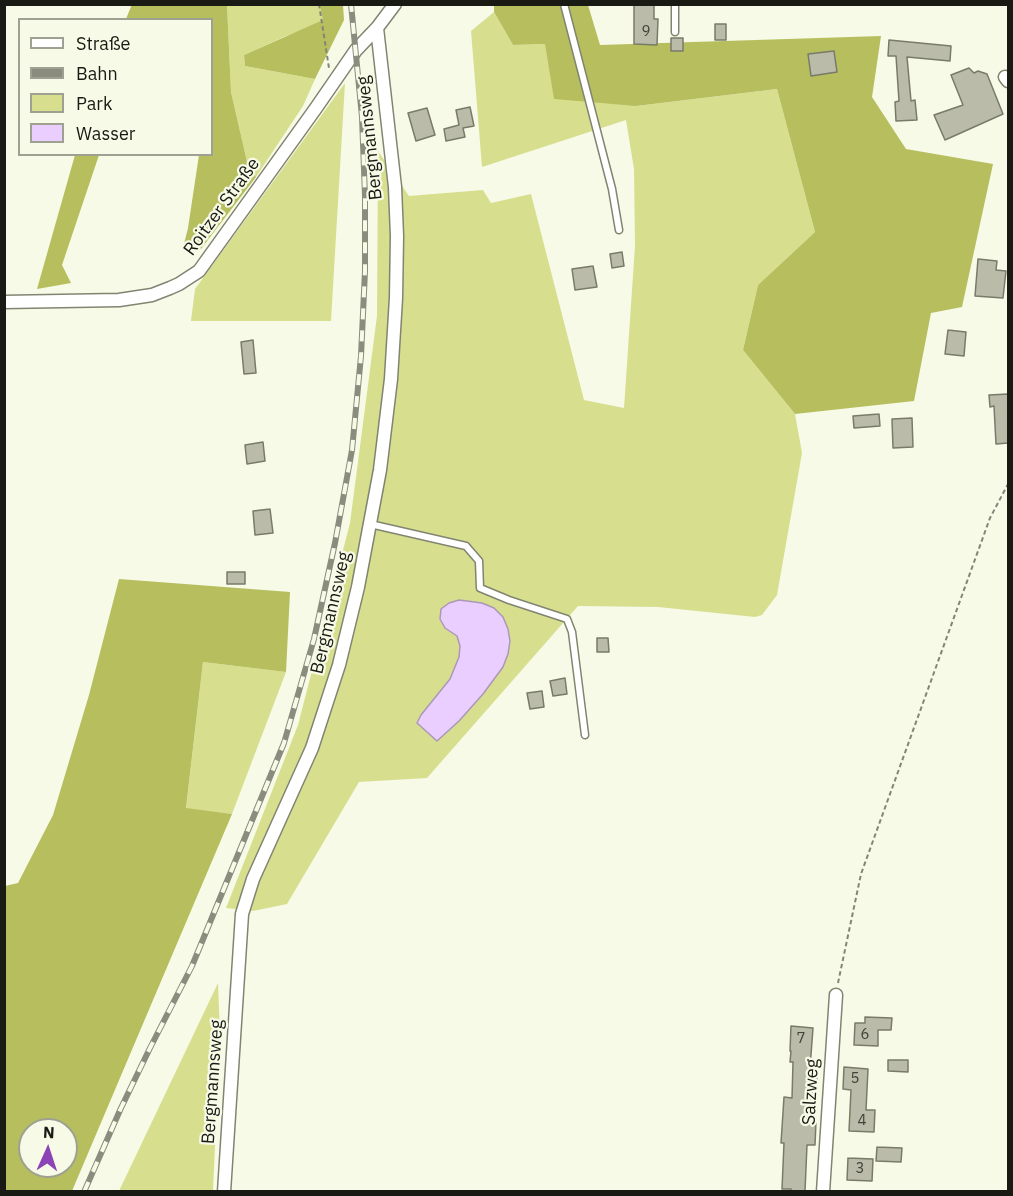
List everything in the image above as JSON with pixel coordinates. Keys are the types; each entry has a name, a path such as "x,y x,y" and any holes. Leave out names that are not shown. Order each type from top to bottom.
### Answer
{"street":[{"name":"Roitzer Straße","path":"4,302 119,300 152,295 179,284 198,271 356,50 395,4"},
{"name":"Bergmannsweg","path":"224,1191 242,914 253,879 312,748 339,664 358,587 380,470 391,379 397,236 395,188 377,28"},
{"name":"Salzweg","path":"823,1191 836,995"}],"lane":[{"path":"564,4 612,189 619,230"},
{"path":"675,4 675,32"},
{"path":"370,524 466,546 479,561 480,588 567,619 572,632 585,735"}],"path":[{"path":"319,4 332,85"},
{"path":"836,995 861,874 990,518 1008,484"}],"green space":[{"path":"132,4 227,5 231,92 248,166 256,177 201,249 184,244 199,156 213,156 213,18 126,18"},
{"path":"227,5 321,5 326,22 286,36 244,55 245,66 315,79 303,106 256,177 248,166 231,92"},
{"path":"320,5 343,5 344,20 315,79 245,66 244,55 323,20"},
{"path":"494,5 588,5 600,45 881,36 872,97 906,149 993,164 962,307 931,313 914,401 795,414 743,350 758,285 815,232 777,89 636,106 554,99 545,44 513,45 494,12"},
{"path":"494,12 513,45 545,44 636,106 777,89 815,232 758,285 743,350 795,414 802,453 777,595 762,615 755,617 658,607 578,606 427,778 359,782 287,904 253,911 226,908 298,725 350,523 377,316 378,151 409,196 483,190 491,203 531,194 584,400 624,408 635,246 634,169 626,120 482,167 471,31"},
{"path":"345,83 331,321 191,321 195,289"},
{"path":"75,156 99,156 62,265 71,283 37,289"},
{"path":"119,579 290,592 286,672 203,662 186,808 232,814 78,1177 78,1118 18,1118 18,1178 78,1178 72,1191 5,1191 5,886 18,883 53,815 89,695"},
{"path":"203,662 286,672 232,814 186,809"},
{"path":"218,983 220,1035 213,1191 119,1191"}],"water":[{"path":"459,600 482,603 494,608 503,617 510,641 508,654 503,667 483,694 437,741 417,723 450,679 459,657 460,646 457,636 445,628 440,619 441,609"}],"building":[{"path":"634,4 654,4 654,19 658,19 657,45 634,44"},
{"path":"715,24 726,24 726,40 715,40"},
{"path":"671,38 683,38 683,51 671,51"},
{"path":"889,40 951,46 950,61 907,57 911,101 915,100 917,120 896,121 895,102 899,101 896,56 888,56"},
{"path":"834,51 837,72 811,76 808,54"},
{"path":"969,68 974,73 978,71 987,74 1003,114 945,140 934,115 963,105 951,75"},
{"path":"470,107 474,126 463,128 465,137 446,141 444,129 459,125 456,110"},
{"path":"427,108 435,135 416,141 408,113"},
{"path":"622,252 624,266 612,268 610,254"},
{"path":"978,259 997,261 996,270 1006,271 1003,298 975,296"},
{"path":"593,266 597,287 575,290 572,269"},
{"path":"948,330 966,332 964,356 945,354"},
{"path":"253,340 256,373 244,374 241,342"},
{"path":"1008,394 1008,443 996,444 994,406 990,407 989,395"},
{"path":"879,414 880,426 854,428 853,416"},
{"path":"912,418 913,447 893,448 892,419"},
{"path":"263,442 265,461 247,464 245,445"},
{"path":"270,509 273,533 255,535 253,511"},
{"path":"227,572 245,572 245,584 227,584"},
{"path":"597,638 608,638 609,652 597,652"},
{"path":"565,678 567,694 553,696 550,681"},
{"path":"542,691 544,707 530,709 527,693"},
{"path":"865,1017 892,1018 891,1030 878,1030 878,1046 854,1045 855,1023 865,1023"},
{"path":"791,1026 813,1028 810,1068 818,1068 816,1090 813,1090 811,1120 816,1121 815,1145 807,1145 805,1191 782,1189 784,1143 781,1143 784,1097 792,1098"},
{"path":"888,1060 908,1060 908,1072 888,1071"},
{"path":"844,1067 868,1069 866,1110 875,1110 874,1132 849,1131 851,1090 843,1089"},
{"path":"877,1147 902,1148 901,1162 876,1161"},
{"path":"848,1158 873,1159 872,1181 847,1180"}],"railway":[{"path":"84,1192 121,1108 192,966 284,743 314,639 352,450 361,356 365,271 365,196 362,117 351,4"}]}
